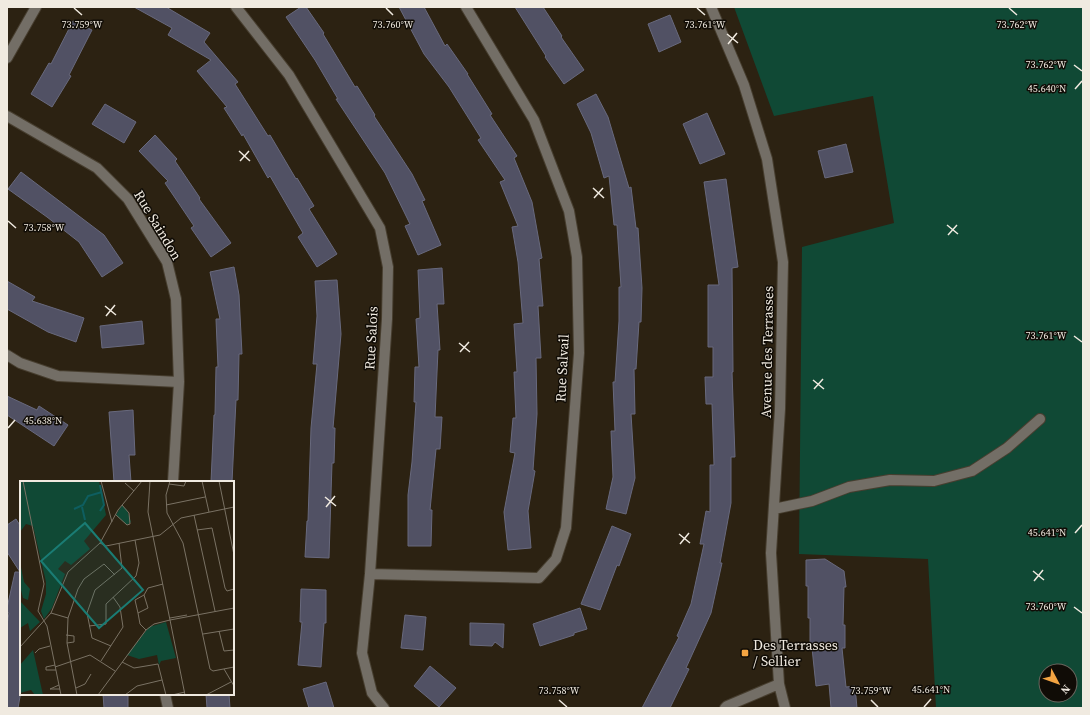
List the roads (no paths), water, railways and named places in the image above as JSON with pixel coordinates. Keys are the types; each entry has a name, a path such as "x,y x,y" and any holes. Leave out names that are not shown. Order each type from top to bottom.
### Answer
{"street":[{"path":"7,58 36,7"},
{"name":"Rue Salois","path":"236,7 289,76 380,228 388,267 387,319 370,574 362,653 372,693 384,708"},
{"name":"Rue Salvail","path":"370,574 539,578 556,559 566,528 578,353 577,257 569,211 534,120 466,7"},
{"name":"Avenue des Terrasses","path":"711,7 744,85 767,159 783,262 780,409 771,552 779,684 785,708"},
{"name":"Rue Saindon","path":"7,116 96,168 128,199 167,262 176,299 179,382 173,481"},
{"path":"7,355 20,363 58,376 179,382"},
{"path":"774,508 812,501 849,487 890,480 934,482 972,471 1007,448 1040,419"},
{"path":"725,708 779,684"},
{"path":"165,695 168,708"}],"place":[{"name":"Des Terrasses / Sellier","path":"745,653"}]}
